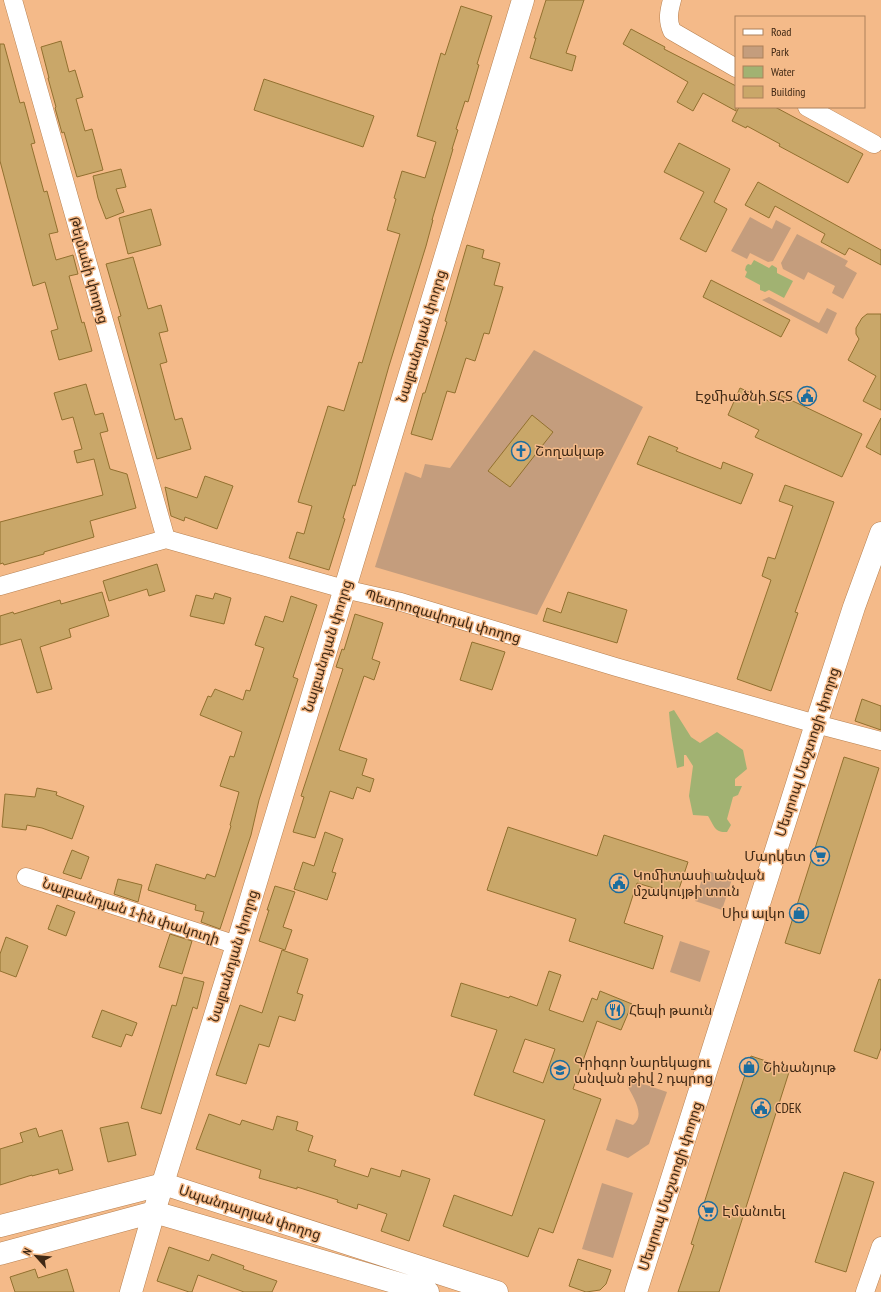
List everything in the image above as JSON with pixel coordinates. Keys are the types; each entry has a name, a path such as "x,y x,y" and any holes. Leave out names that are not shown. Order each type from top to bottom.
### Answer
{"main road":[{"name":"Նալբանդյան փողոց","path":"131,1292 154,1212 164,1184 237,945 523,0"},
{"name":"Մեսրոպ Մաշտոցի փողոց","path":"636,1292 816,724 854,607 881,533"},
{"name":"Սպանդարյան փողոց","path":"0,1226 164,1184 497,1292"},
{"name":"Սպանդարյան փողոց","path":"154,1212 428,1292"},
{"path":"0,1254 154,1212"}],"street":[{"name":"Թելմանի փողոց","path":"13,0 166,539"},
{"path":"672,0 669,9 668,23 672,31 735,67"},
{"path":"809,108 874,144"},
{"path":"0,586 166,539"},
{"name":"Պետրոզավոդսկ փողոց","path":"166,539 344,589 401,602 616,667 881,741"},
{"name":"Նալբանդյան 1-ին փակուղի","path":"26,877 237,945"},
{"path":"865,1292 881,1246"}],"green space":[{"path":"750,217 772,229 776,220 791,228 773,261 768,262 750,253 747,259 731,251"},
{"path":"797,234 848,261 845,266 857,273 843,299 832,293 835,286 808,272 804,280 783,269 781,263"},
{"path":"769,297 819,323 827,308 837,313 827,334 762,300"},
{"path":"534,350 643,407 537,615 375,567 405,472 421,478 425,464 450,468"},
{"path":"705,870 732,879 722,910 695,901"},
{"path":"680,941 710,951 700,982 670,972"},
{"path":"629,1079 667,1092 649,1144 628,1158 606,1150 616,1119 633,1125 637,1121 637,1106 627,1085"},
{"path":"602,1183 633,1193 613,1258 582,1249"}],"water":[{"path":"754,260 769,268 772,265 777,268 777,273 793,281 784,298 769,290 765,292 760,290 760,285 745,277 747,272 745,270 746,266 748,264 751,265"},
{"path":"674,710 691,737 700,743 717,732 743,750 747,769 735,779 735,786 742,786 738,795 733,797 727,819 731,825 727,832 717,830 708,816 693,815 689,796 693,766 686,755 684,755 684,766 677,768 669,712"}],"building":[{"path":"546,0 584,0 566,53 576,56 572,71 530,58 536,38 534,38"},
{"path":"461,6 492,16 477,64 479,65 468,102 465,101 456,129 458,130 426,246 389,366 355,486 353,485 343,518 345,519 329,570 289,558 297,532 304,534 312,506 298,502 328,406 344,411 359,362 362,363 400,234 387,230 402,171 425,178 436,142 417,136 441,53 445,55"},
{"path":"631,29 665,47 664,49 735,85 736,111 703,93 693,111 677,102 688,82 623,44"},
{"path":"61,41 69,72 75,70 83,97 76,99 85,131 92,129 103,170 77,177 64,132 62,133 55,108 41,47"},
{"path":"0,44 4,44 20,103 24,102 35,143 31,144 44,192 47,191 58,232 49,234 56,260 73,255 78,274 69,276 82,323 84,322 92,351 59,360 51,331 58,329 45,282 33,286 0,161"},
{"path":"264,79 374,116 363,147 254,110"},
{"path":"738,108 777,108 863,154 848,183 779,146 780,144 747,126 746,128 732,121"},
{"path":"679,143 730,169 714,202 727,209 706,252 680,239 704,192 664,172"},
{"path":"121,169 126,187 116,189 124,212 106,219 98,198 93,176"},
{"path":"758,182 881,250 881,265 849,248 845,255 821,242 825,234 775,206 769,218 745,205"},
{"path":"151,209 161,245 128,254 119,218"},
{"path":"467,245 484,250 482,258 500,263 494,285 503,287 489,334 484,333 475,361 466,358 455,393 447,391 432,440 411,434 447,322 445,321"},
{"path":"133,257 148,309 161,305 168,331 159,333 167,362 160,364 175,420 182,418 191,449 157,459 118,317 121,316 106,264"},
{"path":"711,280 790,320 781,337 703,297"},
{"path":"867,314 881,314 881,410 863,401 876,376 848,360 859,339 856,334 856,328 862,318"},
{"path":"86,384 95,415 103,413 108,431 100,433 110,469 127,474 136,508 90,521 94,537 44,552 44,554 4,565 3,563 0,564 0,522 103,495 94,459 77,463 74,451 82,449 73,417 62,420 54,393"},
{"path":"740,388 771,402 776,393 862,434 842,477 755,437 759,430 728,415"},
{"name":"Շողակաթ","path":"532,415 553,432 510,487 488,471"},
{"path":"881,418 881,455 866,447"},
{"path":"649,436 678,448 676,451 721,469 723,462 753,474 741,504 637,464"},
{"path":"205,476 233,486 217,529 185,517 184,521 171,516 165,487 197,498"},
{"path":"785,485 834,502 795,612 798,613 771,691 737,679 771,580 762,576 768,557 775,559 793,506 779,501"},
{"path":"157,564 165,591 149,596 147,589 109,601 103,581"},
{"path":"102,592 109,616 69,629 71,637 40,647 52,689 37,693 21,639 0,645 0,616 13,612 14,614 60,600 61,604"},
{"path":"568,592 627,610 617,643 543,621 547,608 561,613"},
{"path":"215,593 231,598 224,624 190,616 196,595 213,599"},
{"path":"291,596 317,605 293,677 298,679 259,800 251,835 220,929 201,922 204,912 195,910 196,905 148,890 156,864 205,879 207,874 215,877 231,826 230,825 239,792 220,786 230,756 234,757 242,732 200,715 208,696 211,697 215,689 243,700 246,690 250,691 264,648 255,645 265,616 283,622"},
{"path":"355,614 383,623 372,659 380,662 374,680 364,676 339,750 367,759 362,775 374,779 370,792 357,787 353,799 330,791 315,838 293,832 304,797 301,796 343,669 336,667 342,649 344,650"},
{"path":"472,642 505,652 492,690 460,680"},
{"path":"862,699 881,706 881,730 855,721"},
{"path":"844,757 879,768 820,954 785,943"},
{"path":"37,788 57,792 56,795 84,806 72,839 42,828 27,825 26,830 2,827 5,794 35,797"},
{"path":"508,827 597,856 604,835 688,862 677,895 637,883 624,923 663,936 653,969 569,941 576,919 487,890"},
{"path":"325,832 343,839 332,872 336,873 327,900 294,889 303,862 314,866"},
{"path":"72,850 89,857 81,879 63,873"},
{"path":"118,879 142,885 138,902 114,894"},
{"path":"275,886 295,892 283,927 292,930 285,950 259,941"},
{"path":"57,905 75,912 66,936 48,929"},
{"path":"170,934 192,941 182,974 159,967"},
{"path":"6,937 28,946 16,977 0,971 0,954"},
{"path":"282,950 308,959 297,993 303,995 295,1021 279,1016 269,1047 259,1044 246,1084 216,1075 240,1005 262,1013"},
{"path":"549,971 561,975 549,1010 583,1022 592,998 597,1000 600,991 632,1004 621,1030 597,1021 573,1089 601,1099 553,1233 539,1228 528,1257 443,1226 454,1195 512,1216 545,1120 474,1095 497,1030 451,1016 461,983 509,998 510,996 537,1006","holes":["525,1039 555,1049 543,1083 513,1072"]},
{"path":"184,977 204,982 197,1009 193,1007 161,1114 141,1108 172,1005 176,1006"},
{"path":"879,979 881,980 881,1048 877,1059 854,1051"},
{"path":"102,1010 137,1023 132,1036 126,1034 121,1047 92,1037"},
{"path":"751,1056 790,1069 719,1292 678,1292 694,1245 691,1244"},
{"path":"209,1114 240,1125 242,1120 273,1130 277,1116 298,1122 296,1130 313,1136 308,1151 336,1160 334,1166 368,1177 371,1168 400,1177 402,1170 430,1179 409,1241 381,1231 387,1214 358,1204 357,1209 337,1202 338,1200 297,1187 297,1189 259,1178 261,1170 196,1149"},
{"path":"128,1122 136,1155 108,1162 100,1128"},
{"path":"36,1128 39,1137 62,1130 73,1170 59,1174 58,1169 0,1185 0,1149 23,1142 20,1133"},
{"path":"844,1172 874,1182 846,1272 815,1262"},
{"path":"169,1247 209,1261 212,1254 244,1266 243,1269 277,1281 272,1292 244,1292 198,1275 192,1292 189,1292 157,1281"},
{"path":"578,1259 611,1270 606,1284 600,1290 586,1292 569,1286"},
{"path":"35,1269 38,1278 67,1269 74,1292 15,1292 10,1277"}],"place":[{"name":"Էջմիածնի ՏՀՏ","path":"807,396"},
{"name":"Շողակաթ","path":"521,451"},
{"name":"Մարկետ","path":"820,856"},
{"name":"Կոմիտասի անվան մշակույթի տուն","path":"619,883"},
{"name":"Սիս ալկո","path":"799,913"},
{"name":"Հեպի թաուն","path":"615,1010"},
{"name":"Շինանյութ","path":"749,1067"},
{"name":"Գրիգոր Նարեկացու անվան թիվ 2 դպրոց","path":"560,1070"},
{"name":"CDEK","path":"761,1108"},
{"name":"Էմանուել","path":"708,1211"}]}
